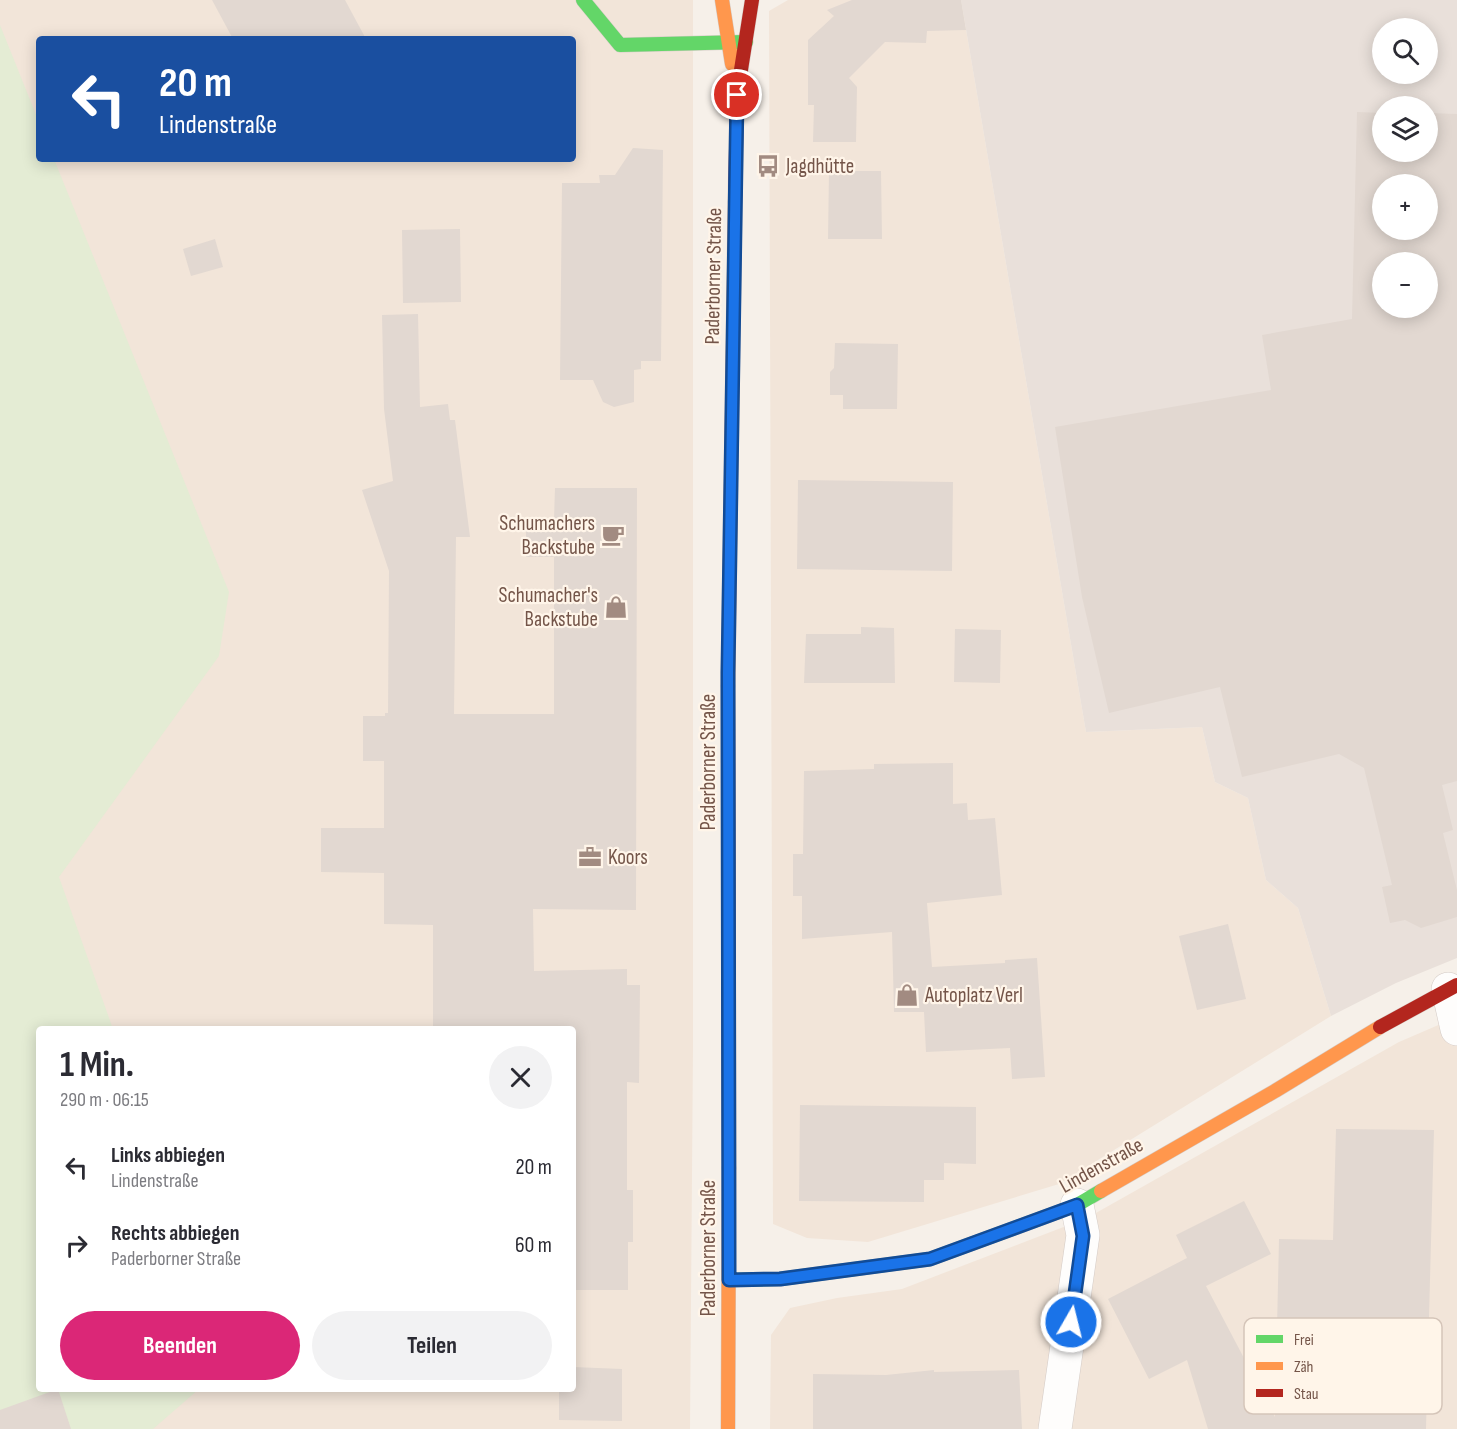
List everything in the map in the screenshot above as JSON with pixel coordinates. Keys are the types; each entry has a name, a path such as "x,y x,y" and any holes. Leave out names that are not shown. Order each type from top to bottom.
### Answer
{"main road":[{"path":"584,0 620,45 746,42"},
{"name":"Paderborner Straße","path":"722,0 737,95"},
{"name":"Paderborner Straße","path":"728,1429 728,673 737,95 752,0"},
{"name":"Lindenstraße","path":"729,1280 780,1279 930,1259 1077,1205 1275,1091 1385,1024 1453,987"}],"street":[{"path":"1453,987 1457,1029"},
{"path":"1055,1429 1083,1236 1077,1205"}],"shaded area":[{"path":"0,0 693,0 693,1048 690,1429 0,1429"},
{"path":"788,0 961,0 1086,732 1202,727 1215,782 1248,798 1266,880 1298,908 1331,1016 1059,1184 868,1242 807,1238 773,1224 769,11"},
{"path":"961,0 1457,0 1457,958 1396,983 1331,1016 1298,908 1266,880 1248,798 1215,782 1202,727 1086,732"},
{"path":"1457,1017 1457,1429 770,1429 771,1335 790,1308 837,1298 902,1289 1087,1218 1399,1042"}],"green space":[{"path":"0,25 36,115 36,162 55,162 229,592 219,656 59,877 112,1026 36,1026 36,1392 196,1392 153,1429 0,1429"}],"building":[{"path":"212,0 345,0 364,36 231,36"},
{"path":"852,0 961,0 966,30 927,31 926,43 885,42 849,78 857,87 856,142 813,142 814,105 808,105 808,40 834,16 827,10"},
{"path":"1357,112 1372,113 1372,162 1438,162 1438,113 1457,114 1457,781 1442,785 1453,830 1443,833 1457,890 1457,917 1421,928 1405,920 1390,923 1382,887 1392,885 1364,768 1339,754 1242,777 1220,687 1109,713 1082,597 1055,427 1271,390 1262,335 1352,319"},
{"path":"633,148 663,150 661,361 641,361 641,369 634,370 634,402 614,407 603,402 593,380 560,380 562,183 600,183 599,175 615,175"},
{"path":"829,171 881,171 882,239 828,239"},
{"path":"460,229 461,302 403,303 402,230"},
{"path":"215,239 223,267 191,276 183,249"},
{"path":"418,314 420,407 448,404 450,420 455,420 470,537 456,537 454,714 554,714 554,557 526,557 526,519 554,519 555,488 637,488 636,910 533,909 534,971 627,969 627,985 640,985 639,1083 627,1082 627,1190 633,1190 633,1242 628,1242 628,1290 576,1290 576,1026 433,1026 433,925 384,924 384,873 321,872 321,828 384,828 384,761 363,761 363,716 385,716 385,713 388,713 389,571 362,490 393,481 384,409 382,315"},
{"path":"835,343 898,344 897,409 843,409 843,395 830,395 830,372 834,368"},
{"path":"798,480 953,482 952,571 797,569"},
{"path":"861,627 894,628 895,683 804,683 806,634 861,634"},
{"path":"955,629 1001,630 1000,683 954,682"},
{"path":"953,763 953,804 967,803 968,820 995,818 1002,895 927,903 932,967 1005,963 1005,960 1037,958 1045,1077 1012,1079 1010,1048 926,1052 924,1012 894,1012 892,932 802,939 802,896 793,896 793,854 803,854 804,771 874,769 874,764"},
{"path":"1228,924 1246,999 1197,1010 1179,936"},
{"path":"800,1105 976,1107 976,1164 944,1163 944,1180 924,1180 924,1202 799,1201"},
{"path":"1336,1129 1434,1130 1429,1318 1277,1318 1279,1239 1333,1240"},
{"path":"1244,1201 1271,1254 1206,1286 1244,1358 1244,1414 1273,1414 1275,1417 1275,1414 1426,1414 1426,1429 1208,1429 1187,1360 1149,1379 1108,1299 1187,1258 1176,1235"},
{"path":"576,1367 622,1369 622,1421 559,1420 559,1392 576,1392"},
{"path":"934,1370 934,1372 1019,1370 1022,1429 813,1429 813,1374 886,1375"},
{"path":"50,1392 59,1392 71,1429 0,1429 0,1410"}],"traffic: fast":[{"path":"583,0 620,45 746,42"},
{"path":"729,1280 780,1279 930,1259 1077,1205 1101,1191"}],"traffic: slow":[{"path":"722,0 732,64"},
{"path":"728,686 735,202"},
{"path":"1101,1191 1275,1091 1380,1027"},
{"path":"728,1429 729,1168"}],"traffic: jam":[{"path":"735,202 737,95 752,0"},
{"path":"728,686 729,1168"},
{"path":"1380,1027 1457,985"}],"place":[{"name":"Jagdhütte","path":"768,166"},
{"name":"Schumachers Backstube","path":"613,535"},
{"name":"Schumacher's Backstube","path":"616,607"},
{"name":"Koors","path":"590,857"},
{"name":"Autoplatz Verl","path":"907,995"}],"route":[{"path":"737,95 728,673 729,1280 780,1279 930,1259 1077,1205 1083,1236 1071,1322"}]}
